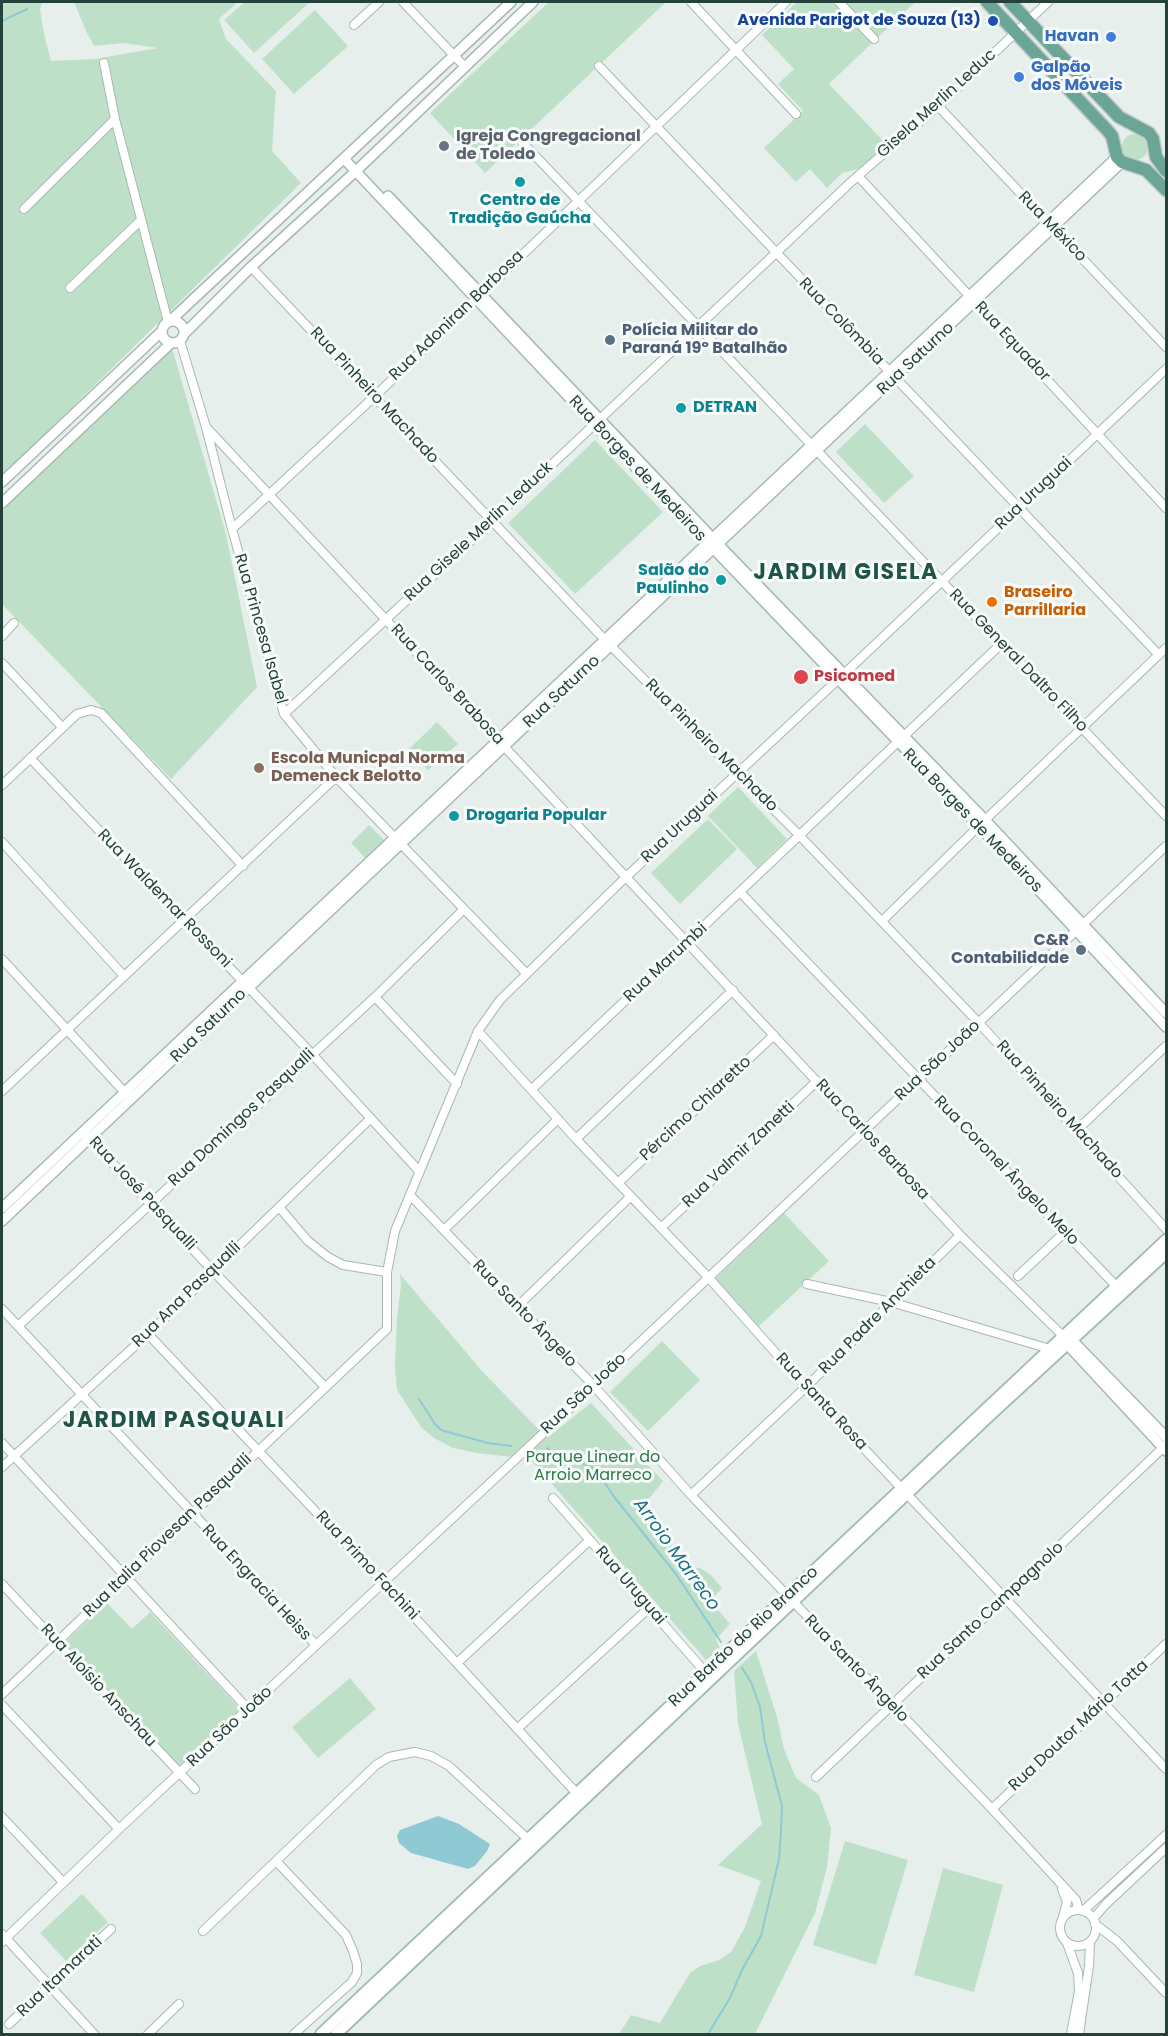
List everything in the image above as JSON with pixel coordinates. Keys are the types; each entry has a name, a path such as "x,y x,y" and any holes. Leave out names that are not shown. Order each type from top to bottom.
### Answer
{"main road":[{"path":"987,2 1107,130 1112,136 1118,156 1152,175 1167,190"},
{"path":"1010,2 1119,117 1149,133 1153,139 1158,161 1167,171"},
{"path":"1118,156 1119,134 1136,127"},
{"path":"1136,166 1146,162 1155,151"},
{"name":"Rua Barão do Rio Branco","path":"1120,1290 1167,1239"},
{"name":"Rua Barão do Rio Branco","path":"321,2034 378,1987 532,1843 1065,1338 1167,1253"},
{"name":"Rua Barão do Rio Branco","path":"1028,1375 1050,1349 1065,1338"},
{"name":"Rua Barão do Rio Branco","path":"580,1797 706,1673 751,1636"},
{"name":"Rua Barão do Rio Branco","path":"336,2034 378,1987"}],"street":[{"path":"354,25 379,2"},
{"path":"403,2 465,67"},
{"path":"2,482 169,322 511,2"},
{"path":"2,503 533,2"},
{"path":"691,2 796,114"},
{"name":"Rua Adoniran Barbosa","path":"232,530 786,2"},
{"path":"839,2 874,39"},
{"name":"Gisela Merlin Leduc","path":"698,326 1048,2"},
{"path":"104,63 115,119 169,322"},
{"name":"Rua Colômbia","path":"598,66 1159,656"},
{"name":"Rua México","path":"938,106 1167,347"},
{"path":"24,209 115,119"},
{"name":"Rua General Daltro Filho","path":"522,141 1167,816"},
{"name":"Rua Saturno","path":"2,1221 5,1206 131,1099 246,984 893,376 1051,225 1118,156"},
{"name":"Rua Borges de Medeiros","path":"346,157 347,162 358,169 713,544 982,823 1167,1027"},
{"name":"Rua Equador","path":"858,176 1167,508"},
{"path":"70,288 141,220"},
{"name":"Rua Pinheiro Machado","path":"251,267 608,643 799,835 980,1023 1167,1229"},
{"path":"169,322 179,323 183,328 178,339"},
{"name":"Rua Gisele Merlin Leduck","path":"284,714 698,326"},
{"path":"162,331 163,337 178,339"},
{"name":"Rua Princesa Isabel","path":"178,339 206,427 232,530 284,714 336,777 526,973"},
{"name":"Rua Uruguai","path":"387,1329 387,1272 395,1231 478,1031 500,1000 626,877 1167,369"},
{"name":"Rua Carlos Brabosa","path":"206,427 688,943"},
{"path":"2,636 14,623"},
{"name":"Rua Marumbi","path":"532,1089 1001,644"},
{"path":"882,921 1167,648"},
{"path":"2,663 62,727"},
{"path":"3,781 77,714 91,710 100,713 243,866"},
{"name":"Rua Waldemar Rossoni","path":"30,758 311,1053 419,1172"},
{"path":"3,1086 68,1029 336,777"},
{"path":"2,842 124,976"},
{"name":"Rua São João","path":"3,1938 1167,846"},
{"name":"Rua Coronel Ângelo Melo","path":"740,892 1120,1290"},
{"name":"Rua Domingos Pasqualli","path":"18,1326 311,1053 375,997 464,909"},
{"path":"1079,928 1167,1013"},
{"name":"Rua Carlos Barbosa","path":"688,943 960,1234 1118,1393 1166,1448"},
{"path":"2,959 131,1099"},
{"name":"Rua Saturno","path":"86,1135 124,1092 246,984"},
{"path":"576,1139 733,990"},
{"path":"375,997 457,1084"},
{"name":"Rua Santa Rosa","path":"478,1031 630,1197 708,1277 806,1387 1167,1769"},
{"name":"Pércimo Chiaretto","path":"618,1183 774,1035"},
{"path":"1078,1129 1167,1046"},
{"name":"Rua Valmir Zanetti","path":"661,1228 817,1081"},
{"name":"Rua Ana Pasqualli","path":"2,1467 148,1334 370,1119"},
{"path":"444,1230 558,1119"},
{"name":"Rua José Pasqualli","path":"86,1135 325,1387"},
{"name":"Rua Santo Ângelo","path":"410,1195 593,1386 790,1600 992,1809 1076,1900 1081,1911"},
{"path":"517,1307 630,1197"},
{"path":"279,1207 308,1241 328,1257 343,1265 358,1269 387,1272"},
{"path":"1018,1276 1065,1232"},
{"name":"Rua Padre Anchieta","path":"691,1495 806,1387 960,1234"},
{"path":"807,1284 891,1302 1050,1349"},
{"name":"Rua Engracia Heiss","path":"2,1309 315,1645"},
{"name":"Rua Italia Piovesan Pasqualli","path":"2,1694 387,1329"},
{"name":"Rua Primo Fachini","path":"148,1334 259,1450 580,1797"},
{"name":"Rua Carlos Barbosa","path":"1118,1393 1167,1437"},
{"path":"2,1443 248,1709"},
{"name":"Rua Santo Campagnolo","path":"816,1777 1166,1448"},
{"name":"Rua Uruguai","path":"553,1498 706,1673"},
{"path":"457,1663 590,1540"},
{"name":"Rua Aloísio Anschau","path":"2,1584 195,1789"},
{"path":"518,1729 649,1608"},
{"name":"Rua Doutor Mário Totta","path":"992,1809 1167,1644"},
{"path":"2,1705 119,1829"},
{"path":"203,1931 376,1765 389,1757 415,1752 431,1756 449,1766 532,1843"},
{"path":"2,1817 63,1882"},
{"path":"1063,1918 1067,1914 1081,1911 1100,1897 1167,1835"},
{"path":"1071,2034 1082,1991 1094,1922 1106,1904 1167,1848"},
{"path":"276,1862 346,1935 357,1965 357,1973 352,1982 294,2034"},
{"path":"1057,1880 1067,1902 1060,1933 1076,1965 1082,1991 1079,2034"},
{"path":"1081,1911 1117,1941 1167,1993"},
{"name":"Rua Itamarati","path":"9,2024 111,1929"},
{"path":"3,1938 94,2034"},
{"path":"1066,1941 1080,1946 1091,1940 1106,1938 1117,1941"},
{"path":"148,2034 179,2004"}],"green space":[{"path":"2,2 42,2 40,10 51,61 95,59 158,48 123,43 94,46 74,2 238,2 219,19 226,39 276,91 272,151 301,183 2,476"},
{"path":"245,2 310,2 254,53 224,20"},
{"path":"549,2 666,2 485,173 430,113"},
{"path":"797,2 832,2 872,43 829,84 887,145 863,168 842,173 827,188 810,169 796,182 764,148 803,111 778,84 794,69 762,35"},
{"path":"845,2 913,2 914,3 878,37"},
{"path":"315,10 348,46 294,94 262,59"},
{"path":"1135,134 1144,138 1148,147 1144,156 1135,160 1126,156 1122,147 1126,138"},
{"path":"172,348 226,534 257,687 171,779 2,604 2,511 58,454"},
{"path":"865,424 914,476 884,503 836,452"},
{"path":"595,440 663,512 575,594 508,523"},
{"path":"437,722 458,744 428,770 408,750"},
{"path":"738,787 787,839 757,868 708,816"},
{"path":"708,819 737,849 680,904 651,873"},
{"path":"369,825 385,841 366,859 351,843"},
{"path":"784,1213 829,1261 757,1328 713,1281"},
{"name":"Parque Linear do Arroio Marreco","path":"400,1274 481,1370 547,1438 591,1403 663,1481 644,1505 689,1567 700,1568 710,1574 722,1588 710,1601 730,1624 716,1639 720,1649 706,1660 530,1459 453,1448 434,1438 421,1427 397,1390 395,1366"},
{"path":"662,1341 700,1380 648,1431 610,1392"},
{"path":"107,1603 132,1629 150,1612 241,1710 180,1767 64,1643"},
{"path":"756,1651 777,1717 784,1749 796,1778 819,1795 831,1828 827,1867 815,1913 755,2034 619,2034 631,2015 660,2023 690,1973 731,1952 745,1927 761,1881 718,1865 762,1824 738,1724 734,1671"},
{"path":"350,1678 376,1709 318,1758 292,1727"},
{"path":"845,1841 908,1860 876,1965 813,1945"},
{"path":"943,1868 1003,1885 974,1992 914,1975"},
{"path":"82,1894 108,1922 66,1961 40,1933"}],"water":[{"path":"438,1816 459,1824 490,1844 475,1866 468,1869 411,1853 399,1843 397,1836 400,1830"}],"waterway":[{"path":"2,21 27,9"},
{"name":"Arroio Marreco","path":"419,1399 441,1430 488,1443 511,1446"},
{"name":"Arroio Marreco","path":"547,1448 557,1456 588,1465 597,1471 615,1498 676,1574 721,1642"},
{"name":"Arroio Marreco","path":"708,2034 730,1998 761,1936 779,1859 782,1806 765,1742 760,1707 751,1682 742,1668"}],"place":[{"name":"Avenida Parigot de Souza (13)","path":"993,21"},
{"name":"Havan","path":"1111,37"},
{"name":"Galpão dos Móveis","path":"1019,77"},
{"name":"Igreja Congregacional de Toledo","path":"444,146"},
{"name":"Centro de Tradição Gaúcha","path":"520,182"},
{"name":"Polícia Militar do Paraná 19º Batalhão","path":"610,340"},
{"name":"DETRAN","path":"681,408"},
{"name":"Salão do Paulinho","path":"721,580"},
{"name":"Braseiro Parrillaria","path":"992,602"},
{"name":"Psicomed","path":"801,677"},
{"name":"Escola Municpal Norma Demeneck Belotto","path":"259,768"},
{"name":"Drogaria Popular","path":"454,816"},
{"name":"C&R Contabilidade","path":"1081,950"}],"district":[{"name":"JARDIM GISELA","path":"846,573"},
{"name":"JARDIM PASQUALI","path":"174,1421"}]}
